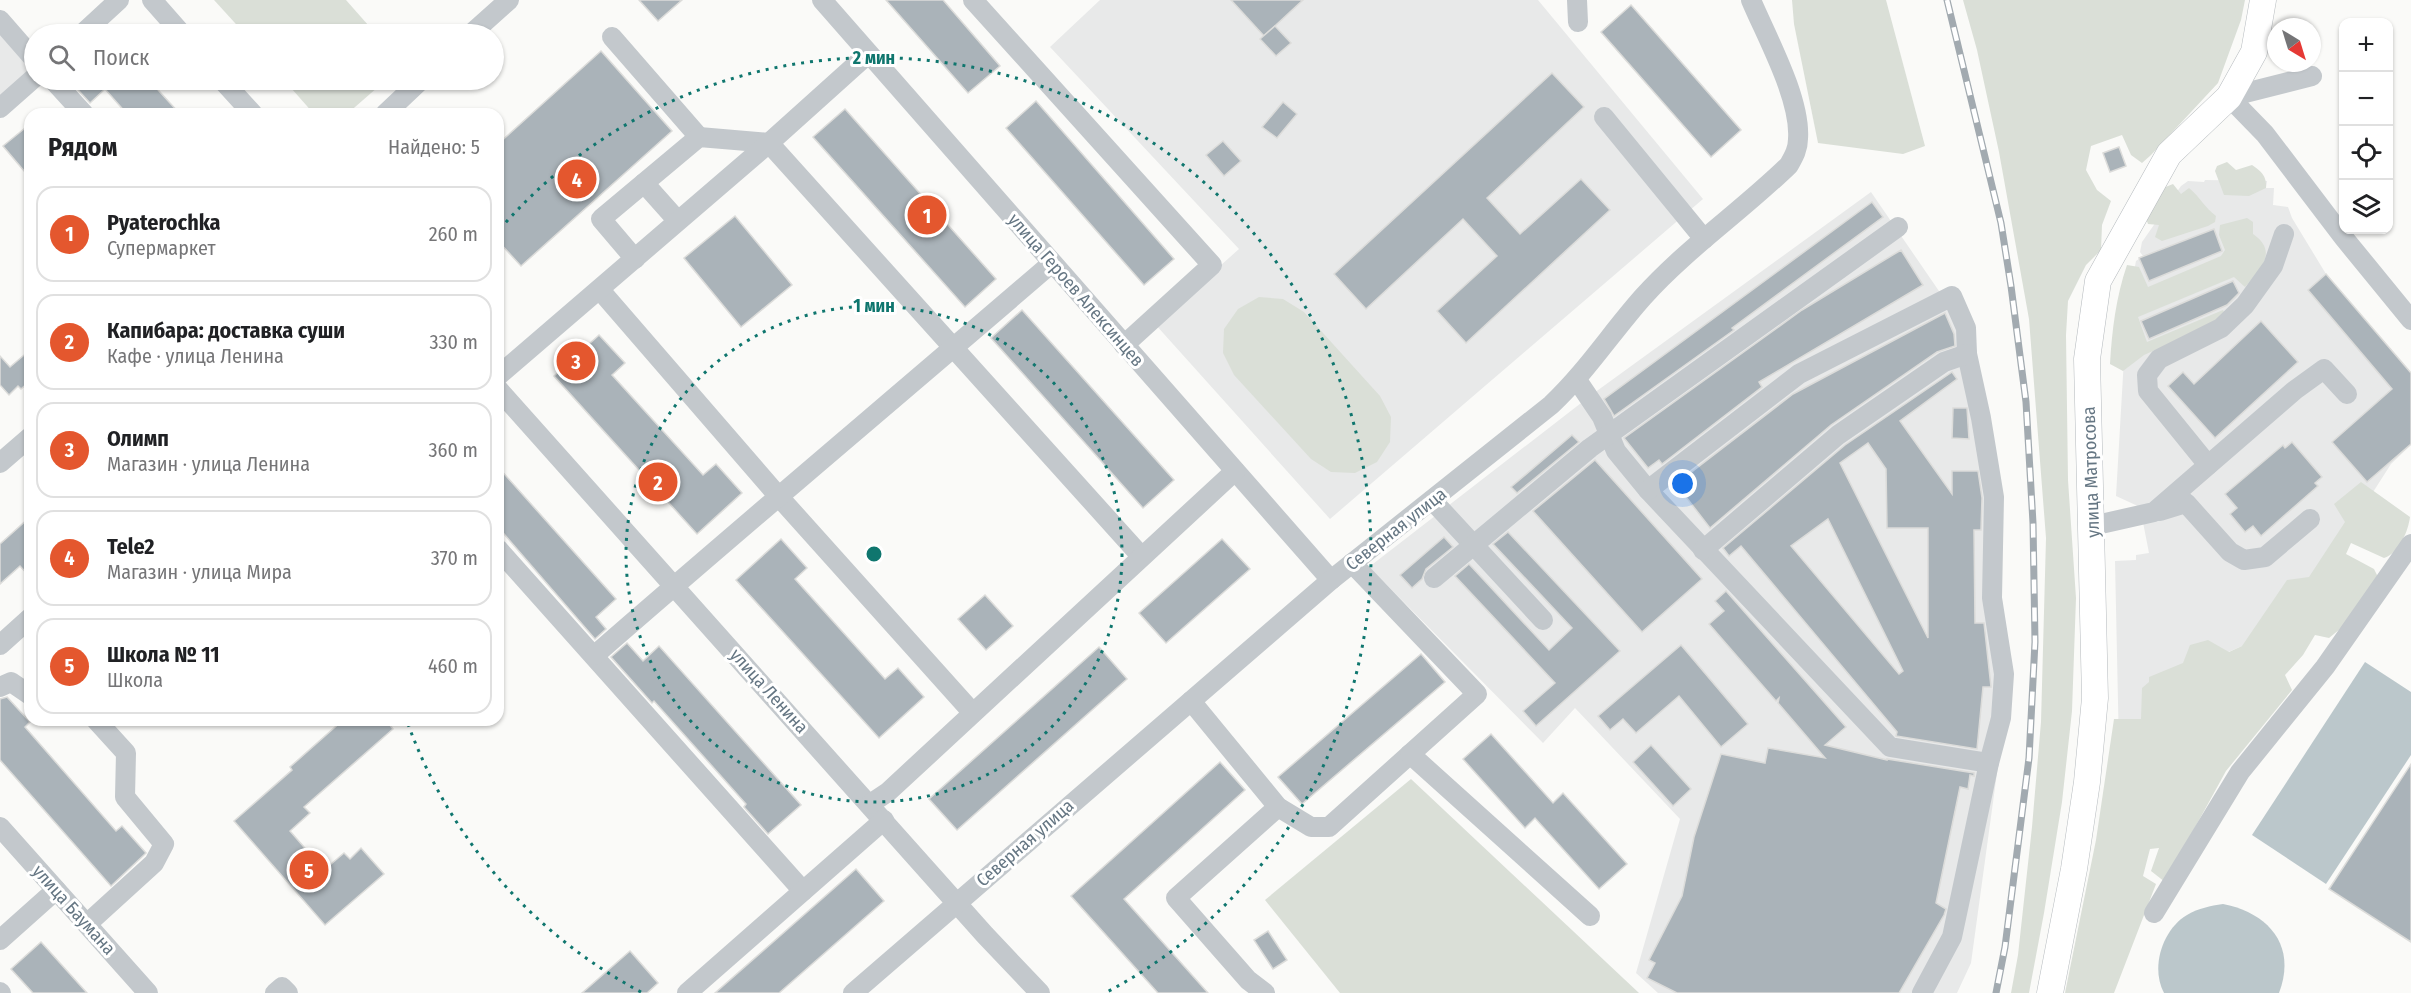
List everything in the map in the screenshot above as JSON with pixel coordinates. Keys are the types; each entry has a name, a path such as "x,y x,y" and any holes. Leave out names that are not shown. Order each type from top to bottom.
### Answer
{"main road":[{"name":"улица Матросова","path":"2050,993 2074,869 2087,782 2095,698 2087,359 2098,281 2169,154 2229,97 2254,52 2263,0"}],"street":[{"path":"93,24 119,0"},
{"path":"152,0 173,24"},
{"path":"482,24 509,0"},
{"name":"улица Героев Алексинцев","path":"822,0 1331,580"},
{"path":"973,0 1212,265 1124,345"},
{"path":"1576,0 1578,22"},
{"name":"Северная улица","path":"853,993 1331,580 1551,405 1577,380 1644,296 1704,239 1790,165 1797,152 1796,114 1791,95 1750,0"},
{"path":"0,20 24,48"},
{"path":"612,37 699,137"},
{"path":"504,371 600,290 868,54"},
{"path":"2229,97 2313,76"},
{"path":"0,108 24,87"},
{"path":"62,90 79,108"},
{"path":"231,90 248,108"},
{"path":"391,108 410,90"},
{"path":"2229,97 2265,134 2344,238 2411,320"},
{"path":"1604,117 1704,239"},
{"path":"635,259 601,219 699,137 769,142 1141,556"},
{"path":"644,183 677,220"},
{"path":"1434,578 1609,435 1898,227"},
{"path":"2208,465 2152,397 2148,391 2147,375 2159,359 2221,328 2245,305 2273,266 2284,234"},
{"path":"595,656 1052,263"},
{"path":"600,290 780,498 972,712"},
{"path":"1648,490 1799,374 1952,296 1966,328 1967,354 1981,418 1994,497 1992,598 2004,674 2001,718 1989,763 1952,937 1922,993"},
{"path":"1703,550 1838,435 1944,362 1967,354"},
{"path":"2154,512 2295,390 2324,369 2347,394"},
{"path":"1577,380 1602,417 1616,451 1648,490 1890,747 1989,763"},
{"name":"улица Ленина","path":"504,402 674,586 1040,993"},
{"path":"0,463 24,442"},
{"path":"870,804 888,792 1235,471"},
{"path":"1432,500 1544,620"},
{"path":"2092,526 2186,503 2230,552 2244,560 2265,557 2310,519"},
{"path":"2154,913 2240,772 2325,668 2411,544"},
{"path":"504,556 804,891"},
{"path":"1191,701 1278,807 1311,827 1329,827 1477,694 1352,563"},
{"path":"0,645 24,623"},
{"path":"0,687 11,682 24,691"},
{"path":"87,924 154,862 164,844 125,797 126,753 101,726"},
{"path":"1410,754 1590,916"},
{"path":"1265,993 1248,980 1176,898 1278,807"},
{"path":"687,993 884,820"},
{"name":"улица Баумана","path":"0,826 148,993"},
{"path":"0,940 56,890"},
{"path":"275,993 282,987 288,993"}],"shaded area":[{"path":"214,0 346,0 367,24 236,24"},
{"path":"1100,0 1538,0 1703,199 1330,519 1155,324 1239,249 1050,47"},
{"path":"1792,0 1886,0 1925,146 1903,154 1818,143 1794,24"},
{"path":"1963,0 2245,0 2241,20 2218,83 2151,155 2142,163 2131,155 2122,135 2091,146 2086,170 2097,190 2111,201 2102,225 2101,250 2086,265 2068,301 2066,335 2068,480 2076,598 2072,711 2062,802 2029,993 2011,993 2018,955 2041,722 2046,538 2029,319 1999,152 1977,50"},
{"path":"0,28 24,56 24,77 0,97"},
{"path":"293,90 375,90 354,108 309,108"},
{"path":"2227,162 2236,170 2252,165 2258,169 2266,180 2266,188 2249,196 2224,195 2215,171 2217,166"},
{"path":"2205,180 2267,181 2266,188 2274,188 2273,205 2288,207 2292,218 2326,274 2411,373 2411,445 2391,464 2352,525 2256,656 2242,646 2224,654 2119,749 2115,561 2136,560 2136,555 2149,553 2140,507 2116,496 2127,307 2136,261 2143,256 2140,252 2142,242 2181,186 2188,181 2204,182"},
{"path":"2173,184 2181,194 2189,188 2193,191 2216,216 2215,222 2162,241 2155,237 2159,225 2148,224 2145,216 2163,188"},
{"path":"1871,192 1976,345 2010,678 1971,963 1957,993 1658,993 1636,973 1680,819 1575,708 1543,743 1369,567 1594,393"},
{"path":"2247,218 2253,222 2253,234 2265,247 2266,254 2261,268 2245,287 2234,277 2138,317 2147,342 2223,310 2225,314 2220,321 2144,355 2123,371 2110,364 2115,314 2127,265 2139,267 2148,287 2221,256 2225,250 2219,235 2220,225"},
{"path":"1259,297 1283,299 1304,312 1380,396 1391,417 1390,442 1377,462 1355,473 1331,472 1311,459 1234,375 1223,353 1224,329 1238,309"},
{"path":"2361,482 2410,517 2402,541 2394,552 2384,558 2351,543 2346,554 2374,569 2378,577 2345,625 2329,638 2315,635 2303,655 2285,675 2292,690 2226,771 2165,882 2151,871 2159,848 2150,849 2143,876 2156,884 2114,993 2065,993 2096,840 2114,719 2141,719 2142,688 2149,682 2149,677 2183,663 2190,645 2208,640 2229,652 2242,646 2287,580 2309,577 2345,522 2334,504"},
{"path":"2365,662 2411,692 2411,755 2326,884 2252,835"},
{"path":"1411,779 1639,993 1340,993 1265,900"},
{"path":"2223,904 2254,915 2275,934 2284,961 2284,976 2279,993 2164,993 2158,972 2159,961 2165,939 2171,929 2191,913"}],"building":[{"path":"639,0 682,0 658,21"},
{"path":"886,0 943,0 1000,66 968,93"},
{"path":"1231,0 1303,0 1264,36"},
{"path":"1631,5 1741,130 1711,157 1601,32"},
{"path":"1275,26 1291,43 1276,56 1260,39"},
{"path":"601,51 672,131 521,266 504,248 504,139"},
{"path":"1552,73 1584,107 1487,198 1520,234 1581,179 1610,210 1466,343 1437,311 1497,256 1463,219 1366,309 1334,274"},
{"path":"78,90 104,90 90,103"},
{"path":"106,90 158,90 175,108 122,108"},
{"path":"1036,101 1174,259 1144,285 1006,128"},
{"path":"1283,102 1297,114 1277,138 1262,127"},
{"path":"845,109 996,279 965,307 813,137"},
{"path":"24,129 24,171 3,146"},
{"path":"1223,141 1241,161 1224,176 1206,155"},
{"path":"2119,147 2126,166 2110,172 2103,153"},
{"path":"1872,202 1883,217 1732,328 1734,330 1614,416 1604,399"},
{"path":"735,216 792,285 741,327 684,258"},
{"path":"2214,229 2222,251 2149,281 2139,258"},
{"path":"1901,250 1923,285 1759,382 1762,387 1662,464 1659,460 1648,468 1624,438 1802,310"},
{"path":"2326,274 2411,373 2411,444 2367,482 2332,442 2392,389 2308,290"},
{"path":"2233,281 2239,293 2227,305 2149,339 2141,321"},
{"path":"1022,310 1174,480 1143,508 991,338"},
{"path":"1945,313 1954,334 1955,346 1937,352 1831,425 1710,528 1676,484 1793,394"},
{"path":"2261,321 2298,362 2215,438 2168,386 2183,372 2194,384"},
{"path":"599,335 625,363 612,375 703,475 716,464 742,493 697,534 554,376"},
{"path":"24,355 24,386 21,389 18,386 9,395 0,385 0,356 10,367"},
{"path":"1952,372 1957,379 1900,421 1952,494 1952,471 1978,471 1982,498 1981,530 1974,530 1975,623 1984,623 1991,687 1983,687 1977,749 1896,736 1897,732 1741,546 1729,556 1723,548 1845,445","holes":["1868,443 1886,469 1887,528 1928,528 1928,638 1840,463","1828,519 1903,671 1899,674 1791,546"]},
{"path":"1953,408 1967,408 1969,439 1952,438"},
{"path":"1572,435 1579,442 1517,493 1511,487"},
{"path":"2292,442 2322,477 2315,483 2318,486 2261,536 2253,526 2245,532 2230,514 2237,508 2225,494 2283,445 2285,448"},
{"path":"1595,460 1702,579 1642,632 1533,511"},
{"path":"504,474 616,599 596,617 606,629 595,639 504,534"},
{"path":"24,522 24,570 20,566 0,584 0,544"},
{"path":"1508,532 1620,651 1536,726 1523,711 1555,683 1455,576 1469,564 1549,650 1572,628 1493,544"},
{"path":"1444,537 1453,547 1426,569 1422,579 1412,588 1400,575"},
{"path":"781,539 807,568 795,579 885,679 898,668 924,697 879,738 736,580"},
{"path":"1222,539 1250,569 1166,643 1139,613"},
{"path":"1726,591 1846,727 1825,745 1887,760 1974,773 1974,776 1970,775 1968,789 1960,787 1936,903 1946,909 1944,915 1899,993 1677,993 1647,978 1655,963 1649,960 1682,896 1694,837 1721,754 1765,763 1768,748 1825,758 1778,703 1779,698 1776,701 1709,624 1724,611 1715,601"},
{"path":"985,595 1013,626 986,650 958,619"},
{"path":"627,643 643,661 659,646 801,805 768,834 744,807 746,804 654,701 652,703 611,657"},
{"path":"1681,645 1748,724 1721,747 1679,696 1636,733 1623,719 1610,730 1598,716"},
{"path":"1099,647 1127,679 957,830 929,799"},
{"path":"1421,654 1445,682 1302,804 1278,777"},
{"path":"7,697 24,715 24,726 116,831 122,826 146,853 111,886 0,760 0,699"},
{"path":"336,726 391,726 393,729 304,807 310,813 290,831 324,870 344,853 350,859 361,848 384,874 325,925 234,821 292,770 290,767"},
{"path":"1491,734 1553,803 1563,793 1627,864 1599,889 1535,818 1525,828 1463,759"},
{"path":"1651,745 1691,789 1673,806 1633,762"},
{"path":"1220,762 1245,790 1124,899 1208,993 1158,993 1071,896"},
{"path":"2411,764 2411,942 2329,889"},
{"path":"856,869 884,901 779,993 715,993"},
{"path":"1268,931 1287,960 1273,969 1254,940"},
{"path":"41,942 87,993 33,993 11,969"},
{"path":"630,951 658,983 647,993 582,993"}],"railway":[{"path":"1947,0 2001,223 2026,402 2033,523 2035,642 2029,758 2005,947 1996,993"}],"place":[{"name":"Tele2","path":"577,179"},
{"name":"Pyaterochka","path":"927,215"},
{"name":"Олимп","path":"576,361"},
{"name":"Капибара: доставка суши","path":"658,482"},
{"name":"Школа № 11","path":"309,870"}]}
